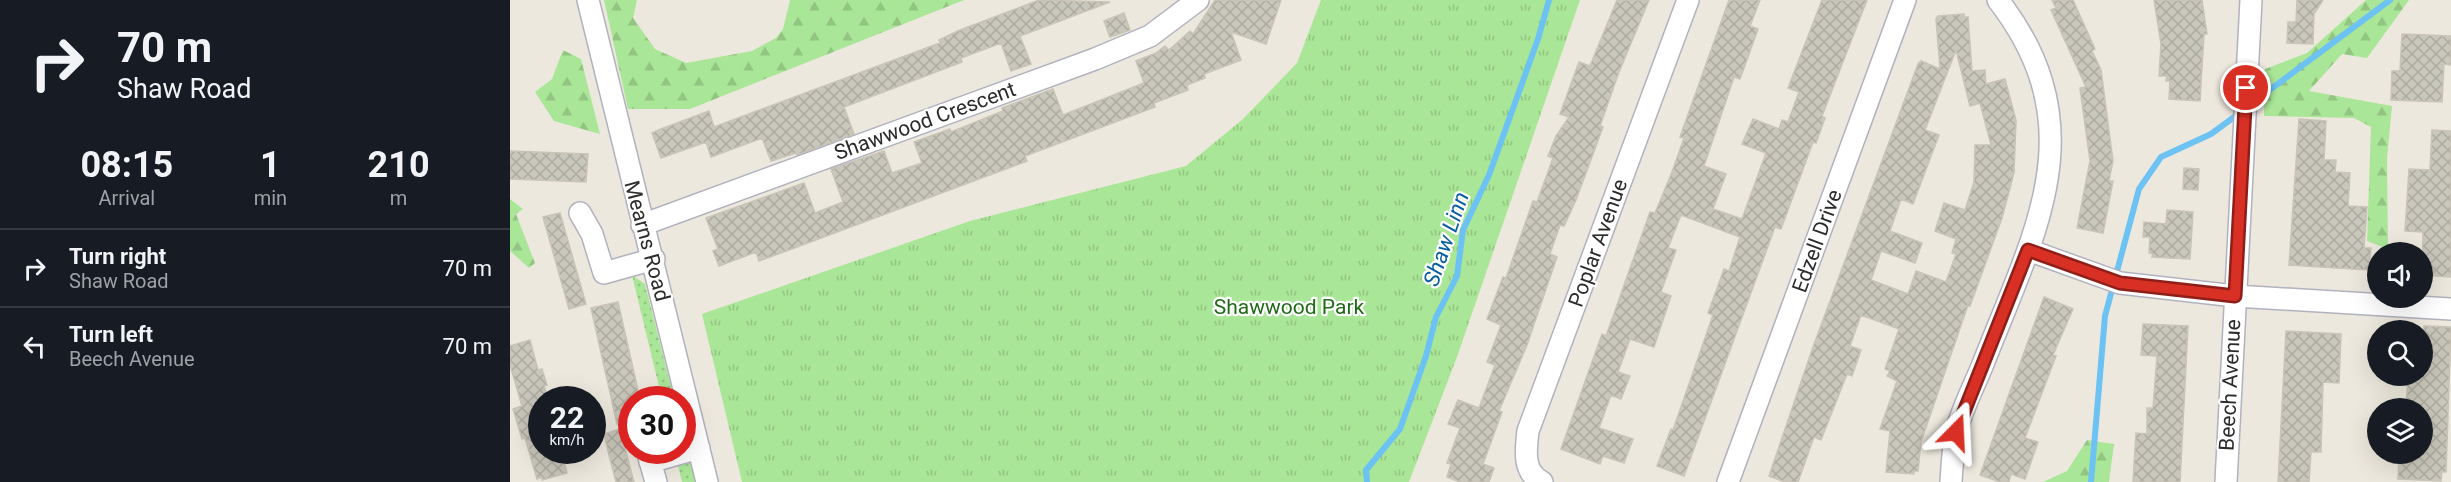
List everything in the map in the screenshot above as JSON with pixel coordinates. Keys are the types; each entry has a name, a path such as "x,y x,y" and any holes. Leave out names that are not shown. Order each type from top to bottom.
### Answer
{"street":[{"name":"Mearns Road","path":"588,0 707,482"},
{"name":"Shawwood Crescent","path":"642,225 1095,59 1150,36 1198,0"},
{"name":"Poplar Avenue","path":"1542,482 1534,478 1525,457 1528,430 1688,0"},
{"name":"Edzell Drive","path":"1728,482 1905,0"},
{"path":"1951,482 1956,432 2028,250 2050,174 2052,124 2041,75 2019,28 1998,0"},
{"name":"Beech Avenue","path":"2226,482 2251,0"},
{"path":"580,213 592,234 604,273 654,260"},
{"path":"2028,250 2120,283 2235,296 2451,309"},
{"path":"651,465 699,448"}],"green space":[{"path":"604,0 637,0 633,18 655,49 686,63 752,51 776,38 783,29 790,0 964,0 690,109 628,109"},
{"name":"Shawwood Park","path":"1321,0 1580,0 1457,357 1409,482 742,482 702,314 970,221 1186,166 1243,119 1297,63"},
{"path":"2366,0 2409,0 2367,58 2342,54 2309,91 2392,106 2387,158 2388,242 2367,241 2371,127 2354,118 2264,116 2265,69 2307,53"},
{"path":"563,50 581,59 600,134 554,121 535,92 552,79"},
{"path":"510,199 523,209 516,214 535,263 529,268 510,251"},
{"path":"632,275 645,284 671,386 659,386"},
{"path":"2087,440 2114,444 2109,482 2043,482 2067,471"},
{"path":"678,464 692,464 696,482 682,482"}],"building":[{"path":"1039,0 1110,2 1020,36 1031,64 1011,71 1001,43 961,58 962,62 844,107 854,134 797,155 796,153 771,161 762,138 711,157 706,142 661,158 652,133 661,129 709,111 714,127 940,43 939,40 960,30"},
{"path":"1215,0 1281,0 1266,44 1231,32 1241,60 1204,74 1205,78 1187,85 1188,90 1154,103 1155,107 1025,156 1027,161 759,261 756,252 719,266 713,251 718,249 706,218 804,183 815,213 843,202 831,169 884,151 892,173 922,163 914,142 950,129 951,132 1003,111 1002,108 1053,89 1063,115 1144,83 1136,61 1156,53 1165,46 1169,50 1190,31 1193,34"},
{"path":"1617,0 1649,0 1619,72 1600,126 1603,127 1576,200 1564,226 1560,225 1550,254 1557,257 1527,345 1499,411 1502,412 1483,464 1494,468 1489,482 1460,482 1447,477 1451,464 1447,463 1460,428 1448,424 1458,400 1479,408 1495,365 1487,362 1501,325 1487,319 1503,277 1506,278 1533,201 1537,202 1553,158 1548,156 1556,136 1569,117 1560,114 1579,62 1590,66"},
{"path":"1729,0 1760,0 1750,26 1758,29 1740,79 1734,77 1704,166 1726,174 1713,209 1742,219 1766,153 1742,144 1753,119 1779,129 1782,120 1788,122 1799,92 1788,88 1822,0 1867,0 1822,116 1825,118 1816,143 1813,142 1781,229 1775,227 1684,476 1657,466 1671,429 1673,430 1713,315 1708,313 1724,269 1729,271 1740,237 1681,215 1668,248 1676,250 1661,292 1671,296 1654,347 1630,339 1618,372 1630,376 1621,399 1611,395 1599,428 1633,439 1624,463 1603,456 1600,464 1561,449 1602,334 1606,336 1650,212 1655,213 1672,172 1684,138 1680,137"},
{"path":"2052,0 2073,0 2095,49 2092,51 2101,70 2113,161 2109,181 2113,181 2103,233 2077,228 2090,161 2080,88 2086,87 2051,10 2056,8"},
{"path":"2154,0 2202,0 2207,34 2204,34 2200,101 2169,99 2170,81 2166,81 2167,76 2159,76 2161,44"},
{"path":"2297,0 2323,0 2314,14 2313,44 2287,43 2288,22 2296,22"},
{"path":"1124,13 1130,30 1110,37 1104,21"},
{"path":"1964,14 1964,17 1968,17 1972,71 1985,70 1986,84 2005,79 2016,120 2014,173 2002,218 1970,306 1968,305 1921,442 1918,471 1914,471 1914,474 1886,472 1890,431 1880,429 1897,381 1887,376 1890,371 1885,369 1899,329 1861,315 1850,346 1861,350 1852,376 1847,374 1821,440 1814,437 1798,482 1785,482 1769,476 1813,347 1918,64 1921,61 1940,69 1936,19 1938,16","holes":["1956,50 1970,106 1980,103 1991,145 1975,145 1974,182 1965,210 1944,203 1935,231 1956,239 1952,253 1956,254 1946,282 1916,271 1908,294 1871,280 1881,251 1915,263 1922,243 1890,231 1901,199 1913,204 1939,135 1925,130"]},
{"path":"2402,34 2451,36 2451,65 2444,64 2442,102 2391,100 2392,71 2400,71"},
{"path":"2299,119 2326,121 2324,160 2336,160 2335,172 2350,173 2348,206 2367,207 2364,248 2367,248 2367,270 2289,265"},
{"path":"2432,130 2451,131 2451,277 2433,276 2433,242 2423,242 2423,232 2405,231 2409,169 2430,170"},
{"path":"510,151 588,154 586,182 510,179"},
{"path":"2184,168 2199,169 2198,190 2183,189"},
{"path":"2167,210 2193,212 2190,259 2152,257 2153,254 2149,253 2150,237 2143,237 2144,222 2166,224"},
{"path":"560,213 586,304 569,309 543,217"},
{"path":"2044,297 2073,309 2053,355 2056,356 2025,438 2038,442 2025,479 2011,474 2009,482 2000,482 1980,475"},
{"path":"618,302 637,386 618,386 618,424 617,424 591,308"},
{"path":"2143,324 2188,326 2180,482 2133,482 2136,433 2147,434 2147,408 2153,408 2157,356 2141,355"},
{"path":"2433,326 2451,327 2446,472 2442,472 2441,481 2398,479 2399,464 2433,464 2433,398 2407,398 2407,386 2433,386"},
{"path":"2286,331 2341,334 2339,383 2323,382 2321,452 2311,452 2309,482 2278,482"},
{"path":"530,340 538,370 542,369 547,385 528,386 528,448 525,438 522,439 513,409 522,406 510,365 510,346"},
{"path":"618,430 618,464 629,464 634,482 616,482 606,433"},
{"path":"533,464 565,464 567,473 542,480 542,477 537,479"}],"waterway":[{"name":"Shaw Linn","path":"1367,482 1366,470 1400,429 1426,356 1436,317 1457,276 1463,230 1489,175 1538,39 1549,0"},
{"path":"2251,104 2390,0"},
{"path":"2091,482 2105,316 2139,189 2161,157 2211,134 2241,112"}],"route":[{"path":"1956,432 2028,250 2120,283 2235,296 2246,88"}]}
